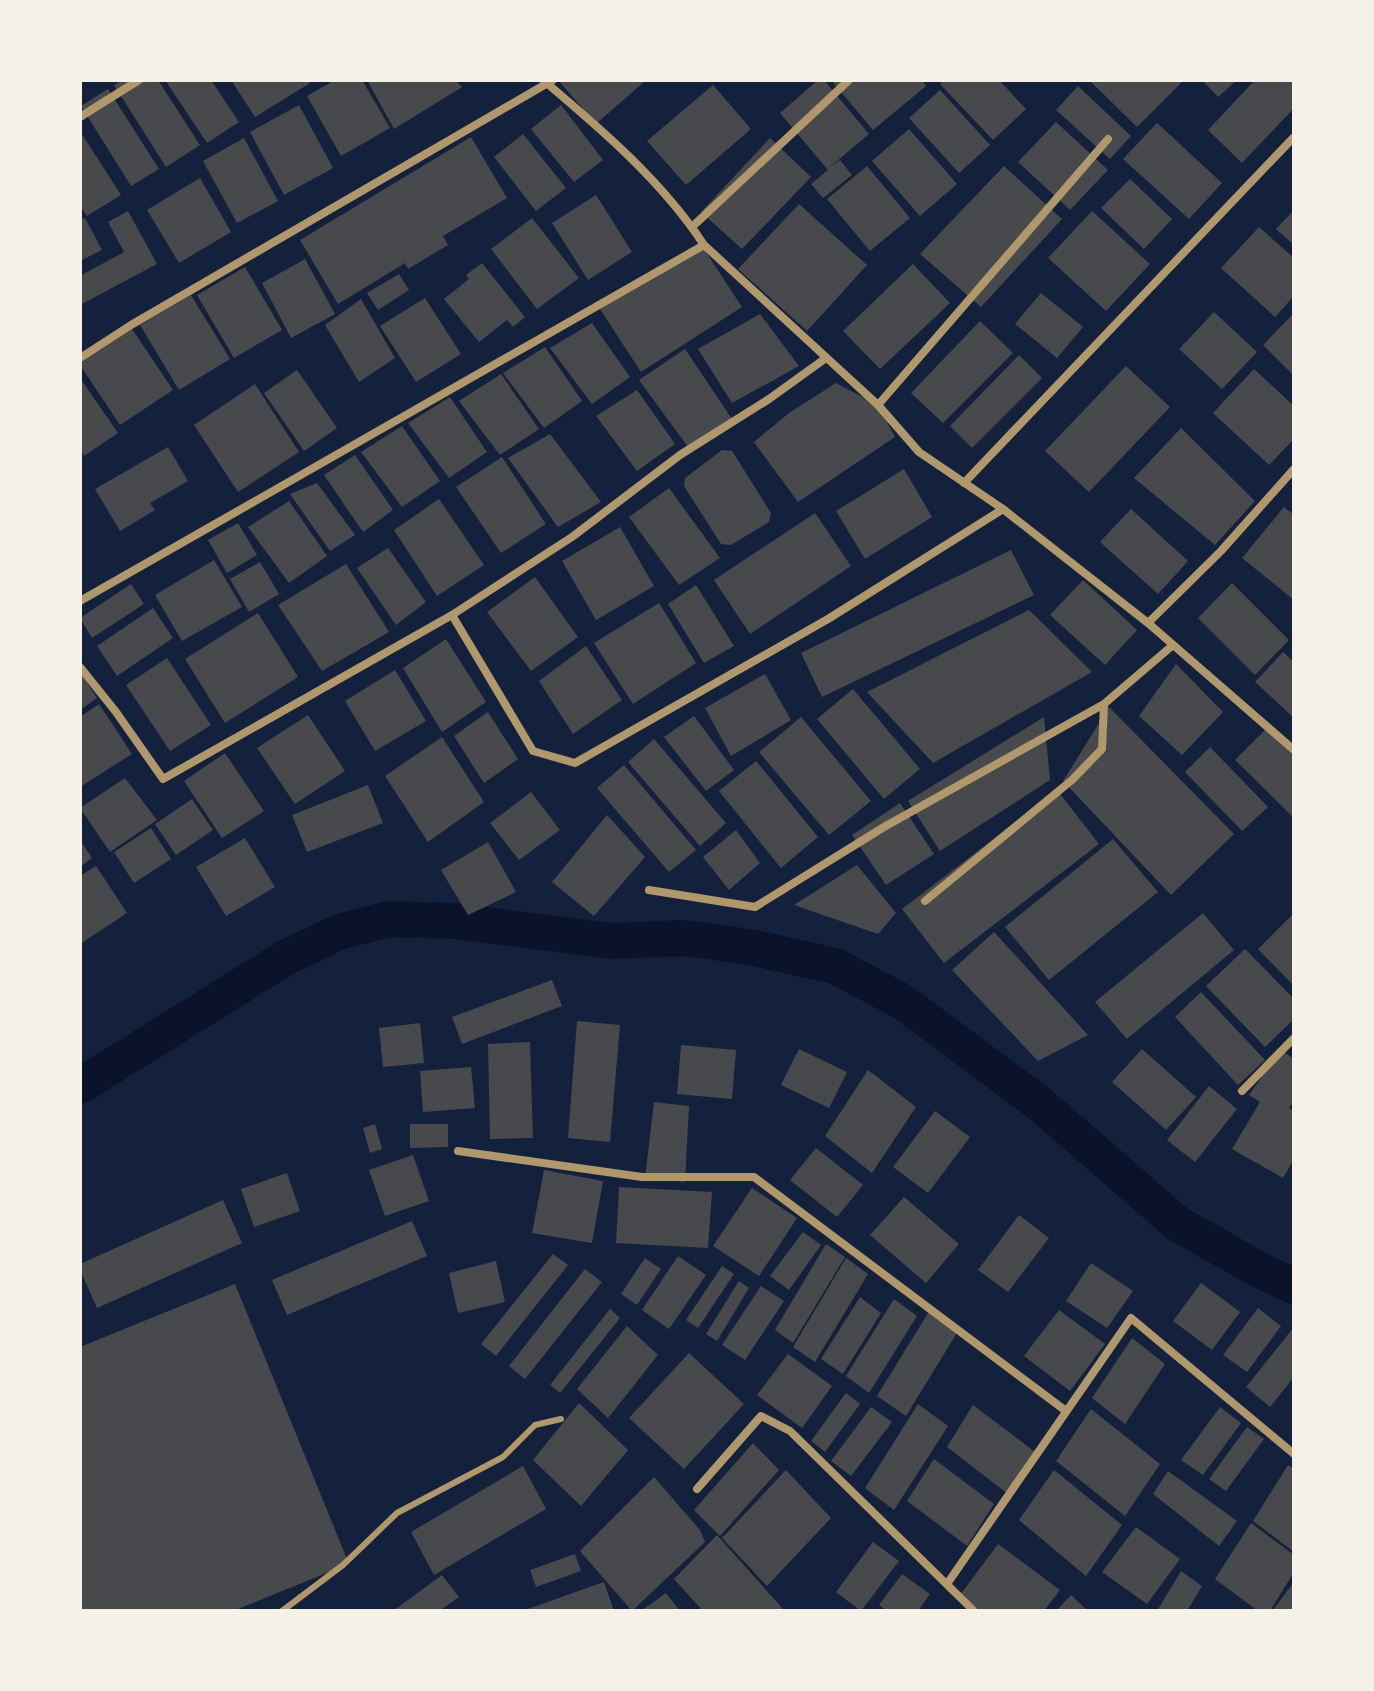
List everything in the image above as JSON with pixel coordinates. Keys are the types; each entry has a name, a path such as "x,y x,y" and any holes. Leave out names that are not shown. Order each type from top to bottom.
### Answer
{"street":[{"path":"80,117 139,80"},
{"path":"692,227 849,80"},
{"path":"80,358 131,325 548,81 616,143 692,227 704,245 878,405 919,452 1003,509 1148,623 1294,750"},
{"path":"964,483 1294,137"},
{"path":"878,405 1108,139"},
{"path":"80,601 704,245"},
{"path":"80,667 163,779 452,615 572,537 680,455 769,399 826,358"},
{"path":"1148,623 1221,551 1294,469"},
{"path":"452,615 533,751 575,763 828,619 1003,509"},
{"path":"649,890 755,907 884,827 1104,704 1173,645"},
{"path":"925,901 1072,780 1102,749 1104,704"},
{"path":"1242,1091 1294,1038"},
{"path":"458,1151 642,1177 754,1177 1066,1411"},
{"path":"947,1584 1131,1318 1294,1454"},
{"path":"697,1489 761,1416 790,1431 974,1611"}],"lane":[{"path":"282,1611 343,1565 397,1513 503,1457 535,1425 561,1419"}],"building":[{"path":"122,80 158,80 200,145 166,167 114,85"},
{"path":"165,80 211,80 239,122 207,143"},
{"path":"231,80 308,80 310,83 255,117"},
{"path":"335,80 362,80 390,128 341,156 307,96"},
{"path":"367,80 455,80 462,87 394,129"},
{"path":"558,80 646,80 596,124"},
{"path":"818,80 824,80 869,134 830,167 840,160 852,175 823,198 811,184 828,170 780,113"},
{"path":"831,80 922,80 926,86 873,130"},
{"path":"944,80 999,80 1026,109 993,140 940,84"},
{"path":"1089,80 1184,80 1137,127"},
{"path":"1202,80 1237,80 1218,97"},
{"path":"1255,80 1294,80 1294,108 1242,163 1208,130"},
{"path":"713,85 751,129 686,185 647,141"},
{"path":"1078,86 1131,136 1110,159 1056,110"},
{"path":"108,89 159,169 131,186 81,106"},
{"path":"940,90 990,145 959,173 909,118"},
{"path":"299,105 333,168 284,195 250,132"},
{"path":"561,105 603,160 574,182 531,129"},
{"path":"1056,122 1108,170 1070,210 1018,162"},
{"path":"1157,123 1222,183 1189,219 1123,159"},
{"path":"909,129 957,184 920,216 872,161"},
{"path":"80,131 121,195 87,216 80,206"},
{"path":"523,134 566,188 536,211 494,157"},
{"path":"471,137 507,198 443,236 448,245 408,269 405,263 338,304 300,240"},
{"path":"244,138 278,201 237,223 203,161"},
{"path":"770,138 811,177 742,249 701,212"},
{"path":"867,166 910,218 870,251 827,199"},
{"path":"1004,166 1062,219 981,307 920,254"},
{"path":"200,178 231,232 179,263 147,210"},
{"path":"1130,179 1172,219 1144,249 1101,208"},
{"path":"596,195 632,252 588,280 552,223"},
{"path":"799,204 867,265 807,331 738,269"},
{"path":"1294,210 1294,245 1276,229"},
{"path":"128,211 157,264 80,305 80,276 124,252 108,222"},
{"path":"1092,211 1150,264 1106,311 1048,258"},
{"path":"85,218 102,250 80,261 80,220"},
{"path":"532,218 579,278 537,309 491,249"},
{"path":"1259,227 1294,258 1294,296 1275,317 1221,268"},
{"path":"700,243 742,307 641,372 600,309"},
{"path":"305,259 335,314 291,338 262,283"},
{"path":"482,263 525,317 513,327 507,320 479,342 444,299 469,279 466,275"},
{"path":"913,264 950,303 880,369 843,331"},
{"path":"245,267 282,330 234,358 197,295"},
{"path":"399,274 409,290 378,310 367,293"},
{"path":"1041,293 1083,327 1057,358 1015,324"},
{"path":"191,295 230,359 179,390 140,325"},
{"path":"425,298 461,354 416,382 380,326"},
{"path":"361,299 395,358 359,382 325,325"},
{"path":"1214,312 1257,352 1222,389 1179,349"},
{"path":"1294,313 1294,376 1263,345"},
{"path":"760,314 799,366 732,403 698,349"},
{"path":"980,321 1013,353 943,423 911,393"},
{"path":"592,323 630,377 592,404 550,348"},
{"path":"130,326 173,390 120,425 80,365 80,358"},
{"path":"545,347 582,401 544,428 503,373"},
{"path":"685,349 732,419 688,447 639,380"},
{"path":"1019,355 1042,378 972,448 950,426"},
{"path":"1126,366 1170,407 1089,492 1045,451"},
{"path":"1254,369 1294,406 1294,439 1269,465 1213,413"},
{"path":"297,370 337,428 304,451 264,393"},
{"path":"501,374 539,429 500,455 459,401"},
{"path":"80,378 118,433 84,456 80,449"},
{"path":"836,383 878,405 895,437 798,502 754,442 789,413"},
{"path":"255,384 299,452 238,492 194,425"},
{"path":"637,390 675,444 637,471 596,416"},
{"path":"450,397 487,452 449,478 408,423"},
{"path":"402,426 440,481 402,507 361,452"},
{"path":"1181,428 1255,501 1215,545 1134,478"},
{"path":"550,434 601,502 558,527 508,458"},
{"path":"168,447 188,481 150,503 155,510 120,531 95,489"},
{"path":"722,450 732,451 771,513 769,522 731,545 721,544 684,486 685,478"},
{"path":"355,455 393,510 363,532 324,475"},
{"path":"502,457 546,524 501,553 456,487"},
{"path":"904,469 932,517 865,559 836,511"},
{"path":"317,483 355,535 330,551 290,494"},
{"path":"669,488 720,558 679,585 629,517"},
{"path":"439,499 484,565 437,596 394,530"},
{"path":"289,501 327,556 289,583 248,527"},
{"path":"1284,507 1294,515 1294,600 1242,558"},
{"path":"1131,509 1188,561 1158,594 1100,542"},
{"path":"815,513 851,566 750,634 714,580"},
{"path":"238,523 257,555 227,573 208,540"},
{"path":"620,527 654,586 596,620 562,561"},
{"path":"388,548 426,602 396,625 357,568"},
{"path":"1011,550 1034,595 822,697 801,653"},
{"path":"214,560 242,607 182,641 155,595"},
{"path":"260,562 279,594 249,612 230,579"},
{"path":"346,564 389,632 322,671 278,605"},
{"path":"535,577 578,637 531,671 487,612"},
{"path":"1083,580 1137,630 1105,665 1050,615"},
{"path":"1232,583 1289,640 1255,675 1198,618"},
{"path":"131,584 144,604 92,638 80,618"},
{"path":"696,585 734,646 704,663 668,604"},
{"path":"659,603 696,663 633,704 594,643"},
{"path":"153,608 173,638 117,676 97,646"},
{"path":"1029,610 1092,672 933,763 867,692"},
{"path":"258,613 298,677 225,723 185,659"},
{"path":"446,639 486,702 442,732 403,668"},
{"path":"586,646 622,700 573,734 539,681"},
{"path":"1283,652 1294,662 1294,718 1255,682"},
{"path":"167,658 211,725 170,751 126,685"},
{"path":"1176,664 1223,712 1182,755 1139,716"},
{"path":"395,670 426,721 375,751 345,701"},
{"path":"80,672 97,698 80,710"},
{"path":"765,674 791,720 731,756 705,708"},
{"path":"853,689 920,769 884,799 817,719"},
{"path":"99,704 132,754 80,787 80,717"},
{"path":"1109,707 1234,834 1171,895 1063,781"},
{"path":"488,712 518,759 484,783 454,736"},
{"path":"308,715 345,771 295,804 257,748"},
{"path":"694,716 734,770 706,791 664,737"},
{"path":"801,717 871,801 829,835 759,752"},
{"path":"1044,717 1050,780 940,851 908,801"},
{"path":"1269,726 1294,751 1293,817 1235,760"},
{"path":"442,737 484,802 428,842 385,776"},
{"path":"654,739 726,823 700,846 628,762"},
{"path":"1210,747 1268,807 1242,831 1185,772"},
{"path":"225,753 264,811 222,838 184,781"},
{"path":"756,761 818,837 781,868 719,791"},
{"path":"624,765 696,850 669,872 597,788"},
{"path":"125,778 157,820 110,852 80,808"},
{"path":"368,785 383,823 307,852 292,815"},
{"path":"1057,790 1099,844 944,963 902,909"},
{"path":"531,792 560,830 519,860 490,823"},
{"path":"192,799 213,830 176,855 155,824"},
{"path":"900,803 934,854 886,885 852,835"},
{"path":"607,815 645,857 594,916 552,882"},
{"path":"151,828 171,859 134,883 114,852"},
{"path":"736,830 760,863 729,890 703,857"},
{"path":"245,838 275,887 226,916 196,867"},
{"path":"1113,839 1158,892 1049,980 1005,927"},
{"path":"80,840 92,858 80,867"},
{"path":"488,842 516,892 468,915 441,870"},
{"path":"857,865 896,913 878,934 794,905"},
{"path":"96,866 127,913 80,944 80,876"},
{"path":"1203,913 1234,950 1127,1039 1095,1002"},
{"path":"1294,913 1294,986 1258,949"},
{"path":"994,932 1088,1035 1038,1061 952,970"},
{"path":"1245,949 1294,999 1294,1019 1265,1047 1206,986"},
{"path":"552,980 562,1006 462,1044 452,1017"},
{"path":"1201,992 1265,1060 1238,1085 1175,1017"},
{"path":"577,1021 620,1025 610,1142 568,1138"},
{"path":"420,1023 424,1063 383,1067 379,1028"},
{"path":"530,1042 533,1138 490,1139 488,1044"},
{"path":"681,1045 736,1050 732,1099 677,1094"},
{"path":"799,1049 847,1072 829,1108 781,1085"},
{"path":"1142,1049 1196,1097 1166,1130 1112,1082"},
{"path":"1281,1050 1294,1059 1294,1101 1289,1108 1294,1111 1294,1159 1283,1178 1232,1149 1260,1102 1249,1095"},
{"path":"471,1067 475,1108 423,1112 420,1071"},
{"path":"868,1070 916,1107 872,1173 825,1136"},
{"path":"1209,1086 1237,1109 1195,1162 1167,1140"},
{"path":"654,1102 689,1106 685,1182 645,1178"},
{"path":"935,1111 970,1137 928,1193 893,1167"},
{"path":"375,1124 382,1149 370,1153 363,1128"},
{"path":"410,1124 448,1124 448,1147 410,1148"},
{"path":"816,1148 863,1185 837,1217 790,1180"},
{"path":"413,1155 429,1201 385,1216 369,1170"},
{"path":"544,1170 603,1181 592,1243 532,1233"},
{"path":"287,1173 300,1211 254,1227 241,1189"},
{"path":"619,1187 712,1192 708,1248 616,1243"},
{"path":"752,1188 797,1218 759,1276 713,1246"},
{"path":"904,1197 959,1244 926,1283 870,1235"},
{"path":"223,1200 242,1243 97,1308 80,1264"},
{"path":"1019,1215 1049,1238 1008,1292 978,1270"},
{"path":"412,1221 427,1256 287,1315 272,1280"},
{"path":"803,1232 821,1245 789,1290 770,1276"},
{"path":"826,1244 845,1257 793,1343 775,1330"},
{"path":"553,1254 568,1265 496,1356 481,1344"},
{"path":"678,1256 706,1275 669,1329 642,1310"},
{"path":"645,1258 661,1269 637,1305 621,1294"},
{"path":"846,1258 868,1274 815,1362 793,1347"},
{"path":"496,1261 505,1302 458,1313 449,1273"},
{"path":"1091,1263 1133,1291 1107,1328 1066,1301"},
{"path":"722,1266 734,1274 698,1328 686,1320"},
{"path":"585,1269 602,1282 525,1379 509,1366"},
{"path":"739,1281 749,1288 717,1341 706,1334"},
{"path":"1201,1283 1240,1312 1212,1350 1173,1321"},
{"path":"235,1284 349,1564 233,1611 80,1611 80,1347"},
{"path":"761,1286 784,1301 745,1360 722,1345"},
{"path":"860,1297 881,1313 843,1374 821,1359"},
{"path":"894,1299 917,1316 869,1393 846,1376"},
{"path":"1258,1308 1281,1326 1247,1372 1223,1355"},
{"path":"610,1309 620,1318 560,1393 550,1385"},
{"path":"930,1310 958,1331 906,1416 877,1396"},
{"path":"1059,1310 1105,1344 1070,1391 1024,1356"},
{"path":"627,1326 658,1355 608,1418 577,1389"},
{"path":"1294,1327 1294,1377 1270,1407 1246,1387"},
{"path":"1132,1338 1165,1364 1125,1424 1092,1398"},
{"path":"689,1353 744,1404 684,1469 629,1418"},
{"path":"788,1354 832,1386 802,1428 757,1395"},
{"path":"846,1393 860,1404 825,1452 811,1441"},
{"path":"579,1403 628,1450 581,1506 533,1460"},
{"path":"918,1404 948,1426 894,1510 865,1488"},
{"path":"973,1405 1035,1452 1008,1494 947,1447"},
{"path":"871,1407 892,1422 851,1476 831,1461"},
{"path":"1220,1407 1241,1423 1203,1475 1181,1460"},
{"path":"1091,1409 1160,1464 1125,1516 1056,1461"},
{"path":"1247,1427 1264,1439 1226,1491 1209,1479"},
{"path":"753,1443 779,1470 720,1536 694,1510"},
{"path":"934,1459 994,1504 967,1546 907,1501"},
{"path":"1288,1465 1294,1469 1294,1552 1253,1521"},
{"path":"523,1466 546,1509 434,1575 411,1532"},
{"path":"786,1470 831,1518 767,1586 722,1538"},
{"path":"1054,1470 1122,1525 1086,1576 1019,1520"},
{"path":"1168,1471 1237,1521 1219,1546 1153,1494"},
{"path":"654,1477 700,1530 705,1542 632,1611 580,1551"},
{"path":"1251,1523 1294,1555 1294,1572 1270,1611 1258,1611 1215,1579"},
{"path":"1136,1527 1180,1559 1147,1604 1102,1572"},
{"path":"717,1535 783,1609 781,1611 703,1611 674,1579"},
{"path":"873,1542 899,1561 861,1611 836,1592"},
{"path":"998,1544 1060,1590 1044,1611 981,1611 960,1595"},
{"path":"575,1554 581,1571 536,1587 530,1570"},
{"path":"1181,1571 1202,1586 1187,1611 1157,1611"},
{"path":"902,1574 930,1594 918,1611 887,1611 879,1605"},
{"path":"442,1575 459,1597 439,1611 393,1611"},
{"path":"604,1582 614,1611 522,1611"},
{"path":"1294,1582 1294,1611 1272,1611"},
{"path":"666,1593 680,1611 641,1611"},
{"path":"1071,1595 1088,1611 1056,1611"}],"waterway":[{"path":"80,1086 285,958 339,932 389,919 454,921 611,941 684,938 750,947 835,966 903,1002 1040,1104 1178,1224 1294,1286"}]}
